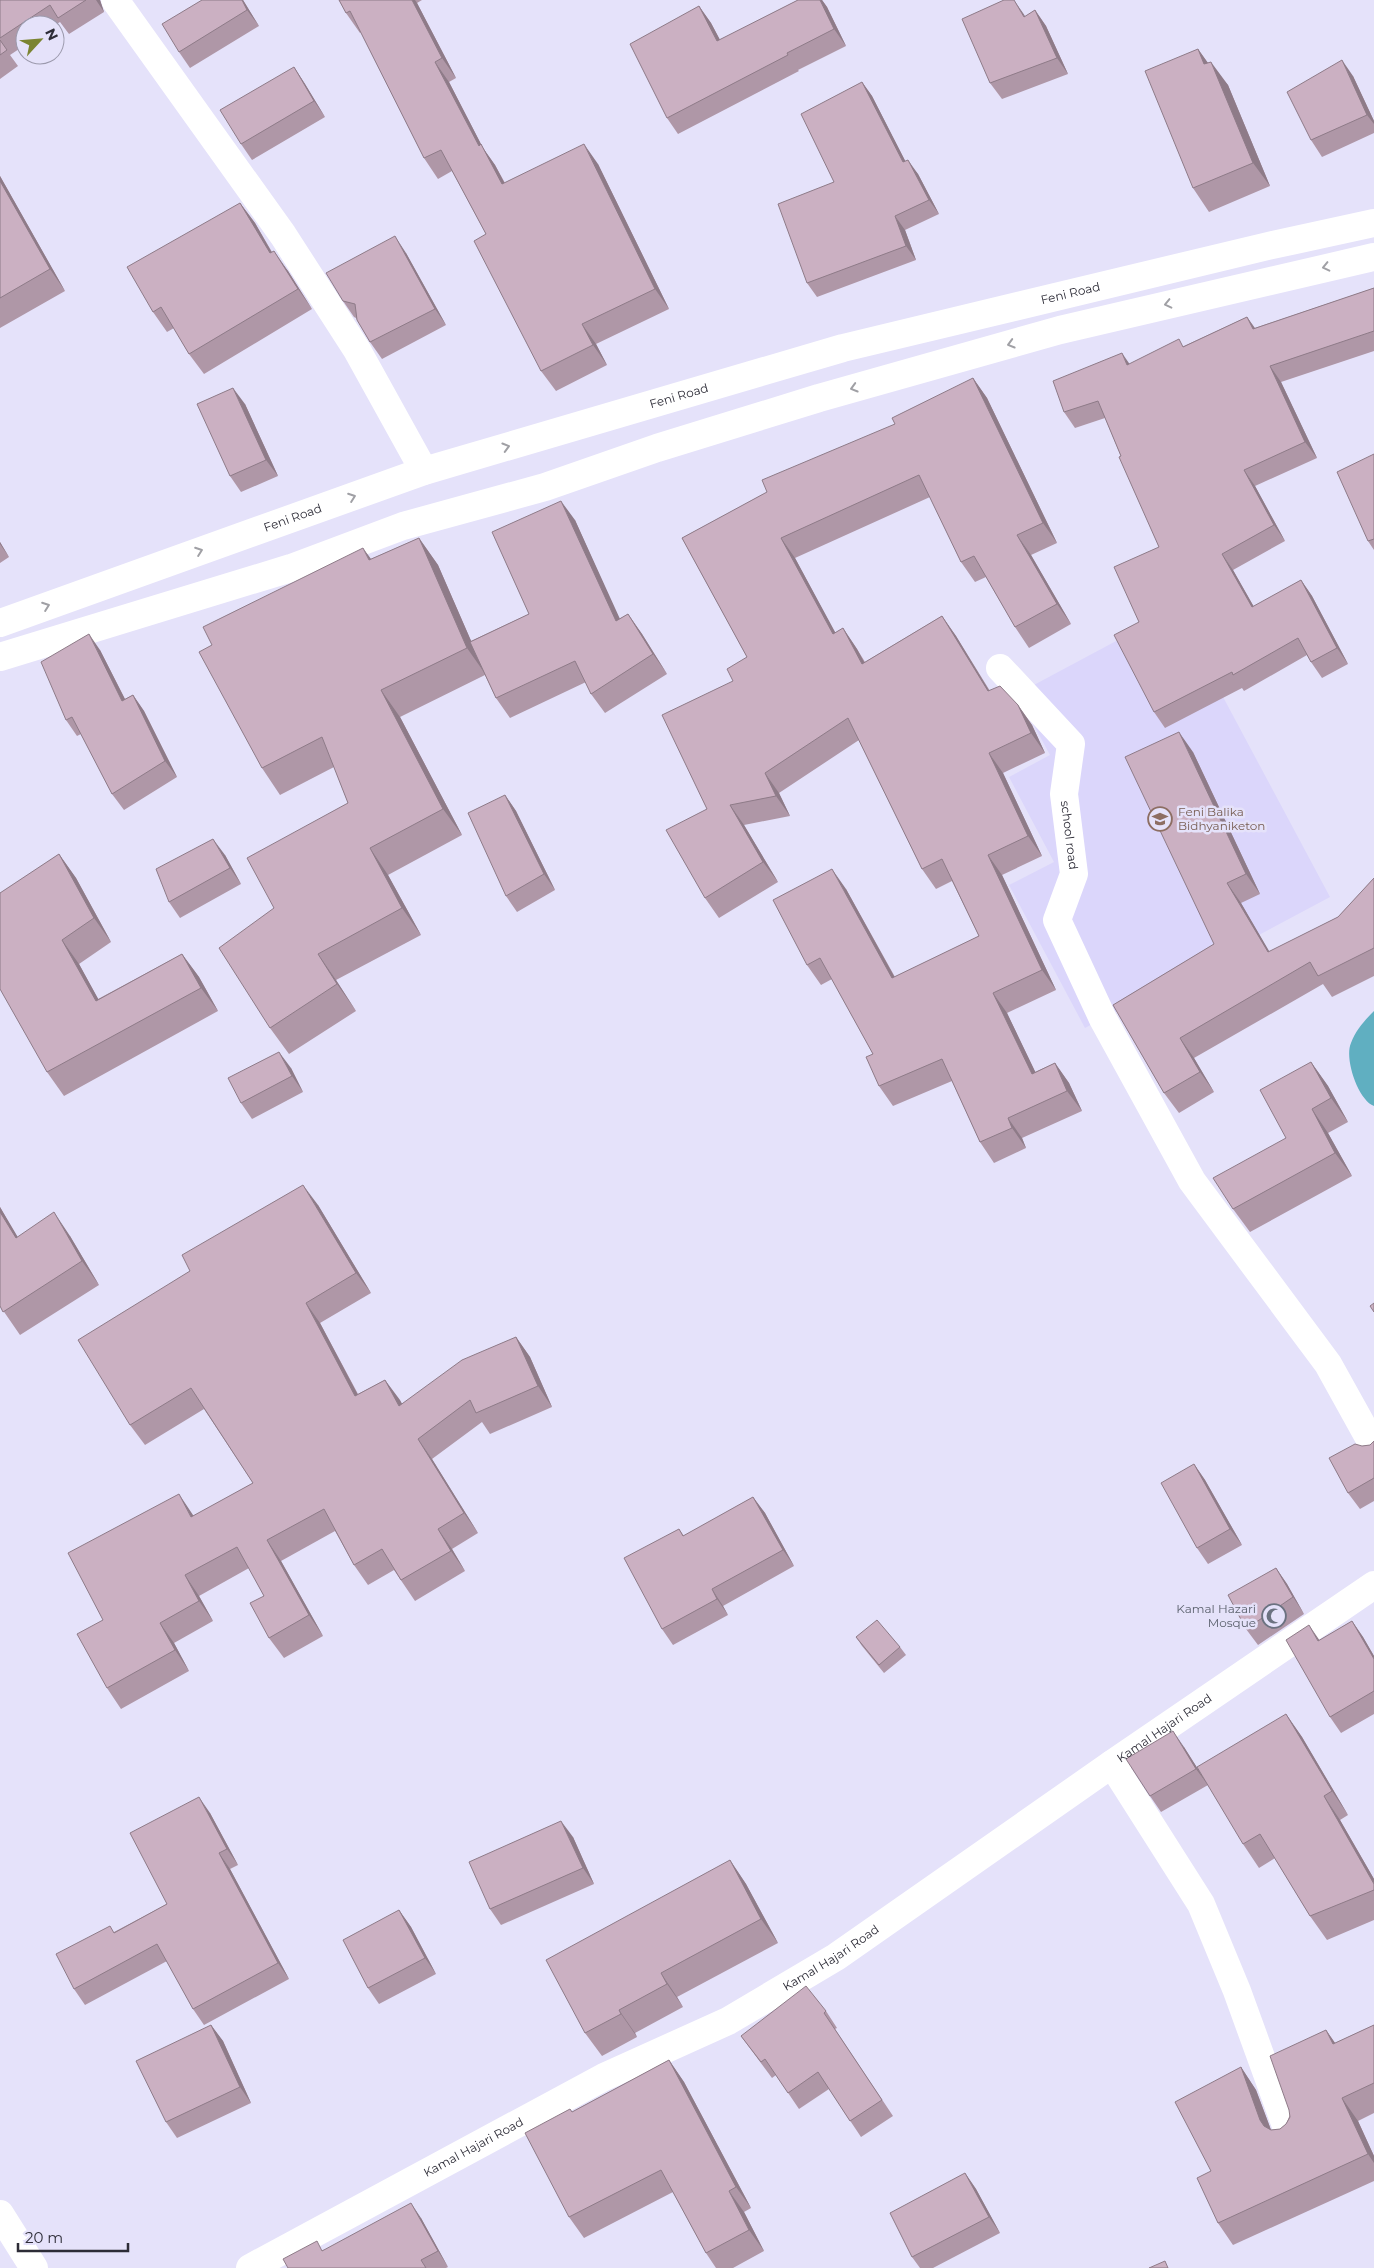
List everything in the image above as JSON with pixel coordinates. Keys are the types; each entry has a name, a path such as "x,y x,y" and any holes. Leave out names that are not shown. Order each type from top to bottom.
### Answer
{"street":[{"path":"115,0 283,235 357,350 424,471"},
{"name":"Feni Road","path":"0,623 424,471 843,348 1268,246 1374,223"},
{"path":"0,657 291,568 403,526 545,486 657,448 819,398 1060,330 1374,256"},
{"name":"school road","path":"1000,668 1071,744 1064,794 1074,874 1056,920 1103,1019 1192,1181 1328,1364 1374,1447"},
{"name":"Kamal Hajari Road","path":"250,2268 604,2077 728,2021 836,1957 1112,1764 1374,1585"},
{"path":"1112,1764 1201,1904 1237,1991 1290,2137"},
{"path":"0,2214 34,2268"}],"shaded area":[{"name":"Feni Balika Bidhyaniketon","path":"1176,609 1330,897 1085,1028 1009,885 1054,862 1009,777 1050,755 1017,694"}],"water":[{"path":"1374,1011 1374,1106 1368,1102 1358,1087 1351,1068 1349,1050 1358,1030"}],"building":[{"path":"0,0 86,0 63,15 56,15 50,5 35,15 15,15 15,28 0,38"},
{"path":"202,0 242,0 247,10 179,52 162,24"},
{"path":"339,0 412,0 442,58 435,62 479,146 481,144 502,184 584,144 655,289 582,324 593,345 541,371 474,241 486,234 441,150 424,158 350,11 346,13"},
{"path":"798,0 820,0 834,29 667,118 630,44 699,6 717,41"},
{"path":"1004,0 1014,0 1024,17 1035,10 1057,58 990,83 962,19"},
{"path":"0,40 7,50 0,55"},
{"path":"1198,49 1204,64 1211,62 1253,163 1193,188 1145,71"},
{"path":"1342,60 1367,115 1311,140 1287,92"},
{"path":"294,67 314,101 241,144 220,110"},
{"path":"862,82 903,162 908,160 929,200 895,216 906,246 807,283 778,204 834,182 801,114"},
{"path":"0,181 50,269 0,298"},
{"path":"240,203 270,253 274,251 298,289 189,354 161,307 153,312 127,267"},
{"path":"395,236 435,309 370,342 357,320 355,304 343,301 326,273"},
{"path":"1374,288 1374,331 1270,366 1305,442 1244,470 1274,525 1222,554 1252,607 1301,580 1337,648 1311,662 1298,638 1233,675 1232,672 1154,712 1114,635 1139,622 1114,567 1159,547 1119,457 1121,456 1098,401 1064,412 1053,381 1122,353 1127,365 1179,339 1183,347 1247,317 1253,329"},
{"path":"973,378 1043,523 1017,535 1057,604 1015,627 974,556 961,562 919,475 781,538 833,634 843,628 862,664 942,616 988,691 1000,686 1018,705 1031,733 989,753 1028,836 988,855 1042,970 993,993 1032,1074 1055,1063 1067,1091 1008,1118 1012,1128 980,1142 942,1059 879,1086 866,1057 873,1054 820,958 807,965 773,900 832,869 892,978 979,936 942,859 922,869 848,718 765,773 776,796 730,805 763,862 705,898 666,830 707,809 662,715 733,681 727,669 747,657 682,538 767,492 762,480 895,424 892,418"},
{"path":"233,388 266,460 230,476 197,404"},
{"path":"1374,454 1374,539 1368,541 1337,472"},
{"path":"561,501 616,621 628,614 653,654 591,694 575,661 496,698 470,642 529,614 492,532"},
{"path":"419,538 467,648 381,690 443,809 370,848 402,908 318,954 337,984 270,1028 219,948 274,908 247,858 348,803 322,737 262,768 199,652 212,645 203,627 363,548 369,560"},
{"path":"89,634 122,701 133,695 165,761 112,794 72,717 66,720 41,662"},
{"path":"1179,732 1246,874 1227,883 1268,952 1338,917 1374,878 1374,948 1318,976 1310,962 1180,1038 1200,1072 1164,1093 1113,1005 1214,944 1125,757"},
{"path":"505,795 544,874 506,896 468,813"},
{"path":"213,839 230,868 169,902 156,869"},
{"path":"59,854 94,918 62,940 96,1001 182,954 201,988 47,1072 0,989 0,893"},
{"path":"279,1052 292,1076 241,1103 228,1078"},
{"path":"1311,1062 1331,1098 1312,1109 1335,1153 1233,1209 1213,1178 1286,1138 1260,1090"},
{"path":"303,1185 356,1273 306,1303 355,1396 385,1380 399,1406 462,1360 516,1337 538,1386 476,1413 470,1400 418,1439 464,1513 438,1529 451,1551 401,1580 382,1549 354,1565 324,1509 267,1540 309,1615 269,1638 250,1603 264,1596 237,1547 185,1575 199,1601 160,1623 175,1650 107,1688 77,1634 103,1620 68,1553 179,1494 191,1517 253,1483 191,1388 130,1425 78,1340 190,1271 182,1255"},
{"path":"0,1212 16,1238 54,1212 82,1261 3,1312 0,1306"},
{"path":"1374,1303 1374,1312 1370,1306"},
{"path":"1374,1441 1374,1478 1348,1493 1329,1458 1355,1444 1362,1446 1370,1445"},
{"path":"1194,1464 1230,1529 1197,1548 1161,1483"},
{"path":"753,1497 783,1550 712,1589 717,1599 662,1629 624,1558 679,1529 683,1536"},
{"path":"1276,1568 1293,1597 1246,1629 1228,1595"},
{"path":"877,1620 900,1647 879,1665 856,1637"},
{"path":"1352,1621 1374,1659 1374,1691 1330,1717 1286,1640 1309,1625 1318,1641"},
{"path":"1286,1714 1332,1791 1324,1796 1374,1884 1374,1890 1310,1916 1260,1834 1243,1844 1197,1767"},
{"path":"1173,1731 1196,1769 1150,1796 1126,1759"},
{"path":"199,1797 227,1849 219,1853 278,1963 193,2009 157,1944 74,1989 56,1954 110,1926 114,1933 167,1904 130,1833"},
{"path":"561,1821 583,1868 490,1909 469,1862"},
{"path":"730,1860 761,1919 661,1973 667,1984 619,2010 621,2014 585,2033 546,1960"},
{"path":"399,1910 425,1958 368,1988 343,1940"},
{"path":"806,1986 826,2011 824,2013 882,2100 850,2121 818,2072 788,2093 765,2059 761,2062 741,2036"},
{"path":"211,2025 240,2087 166,2122 136,2061"},
{"path":"1374,2025 1374,2083 1342,2098 1368,2154 1218,2223 1197,2178 1211,2171 1175,2102 1241,2067 1260,2120 1264,2126 1271,2130 1280,2129 1290,2117 1270,2056 1326,2030 1333,2044"},
{"path":"669,2060 736,2187 729,2191 749,2230 706,2253 661,2170 569,2217 525,2133 570,2109 572,2112"},
{"path":"965,2173 989,2217 912,2257 890,2213"},
{"path":"411,2203 438,2251 421,2260 426,2268 288,2268 283,2259 317,2241 322,2251"},
{"path":"1165,2261 1168,2268 1149,2268"}],"place":[{"name":"Feni Balika Bidhyaniketon","path":"1160,819"},
{"name":"Kamal Hazari Mosque","path":"1274,1616"}]}
